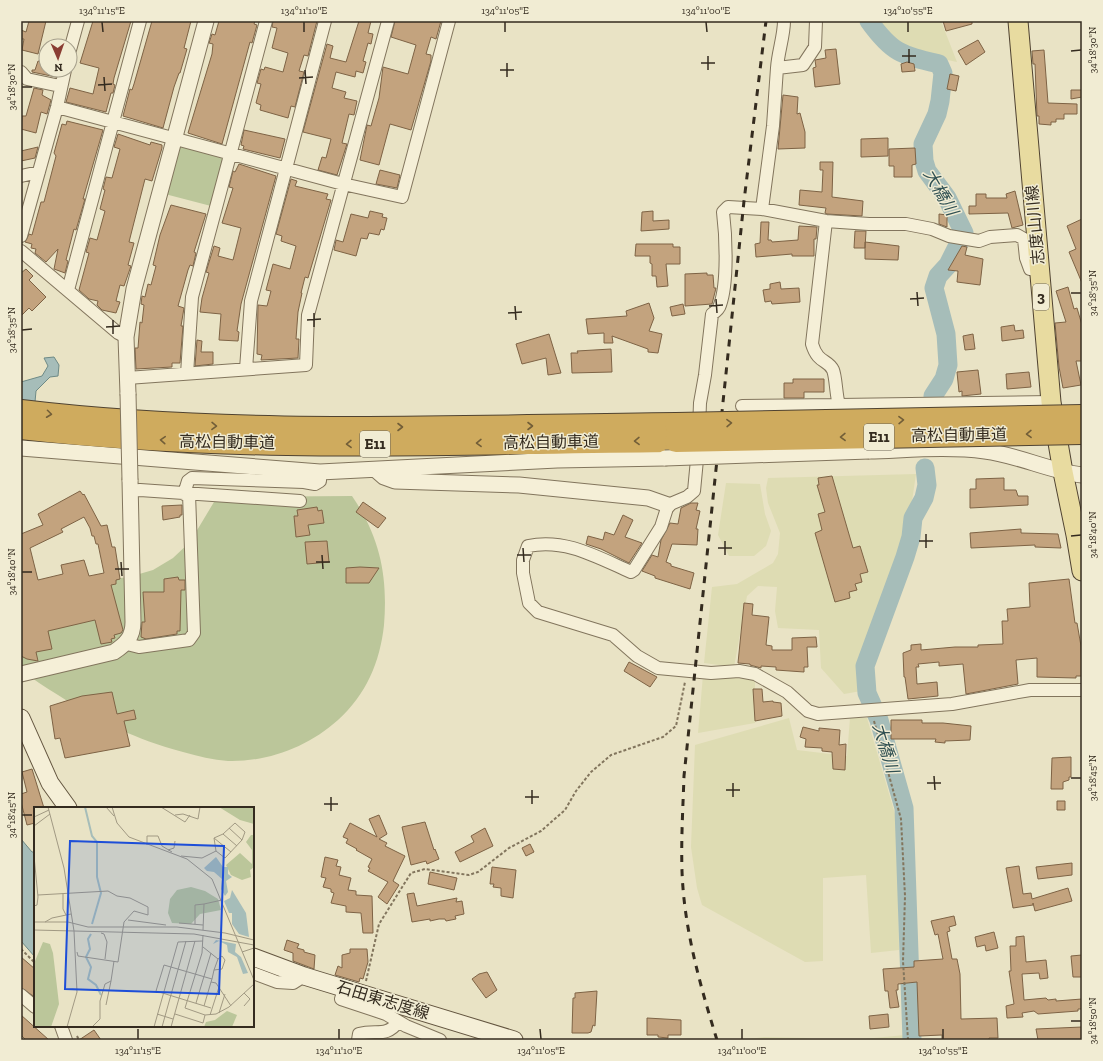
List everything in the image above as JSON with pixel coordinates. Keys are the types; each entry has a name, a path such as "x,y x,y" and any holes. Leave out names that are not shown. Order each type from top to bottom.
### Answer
{"highway":[{"name":"高松自動車道","path":"21,411 76,426"},
{"name":"高松自動車道","path":"672,441 1082,416"},
{"name":"高松自動車道","path":"21,428 76,426 324,427 672,441 1082,433"}],"main road":[{"name":"志度山川線","path":"1018,21 1051,402 1062,472 1079,534 1082,571"},
{"path":"21,718 50,783 67,807"},
{"name":"石田東志度線","path":"254,957 344,989 514,1040"}],"street":[{"path":"73,38 78,21"},
{"path":"68,290 140,21"},
{"path":"21,674 114,652 126,644 133,630 126,337 134,289 206,21"},
{"path":"187,374 192,297 266,21"},
{"path":"246,369 251,301 325,21"},
{"path":"127,378 306,365 308,315 388,21"},
{"path":"57,106 343,184 402,197 449,21"},
{"path":"762,209 773,126 779,46 784,32 784,21"},
{"path":"777,68 803,65 815,47 816,21"},
{"path":"21,72 27,79 60,86"},
{"path":"21,236 57,106 62,78"},
{"path":"21,176 39,172"},
{"path":"376,470 384,477 395,481 533,487 648,498 668,505 687,497 694,491 697,471 700,402 706,375 712,314 720,307 722,294 726,238 723,212 728,207 762,209 826,221 906,224 932,229 949,236 978,241 990,237 1017,235 1024,239 1026,258 1030,269 1039,270"},
{"path":"826,221 812,344 815,355 830,366 834,372 835,393 839,405"},
{"path":"21,251 118,333 126,337"},
{"path":"742,406 1051,402"},
{"path":"21,448 66,453 320,472 478,464 672,441 869,451 956,449 986,451 1062,472 1082,475"},
{"path":"126,644 139,647 189,640 194,634 186,494 188,481 192,478 304,482 315,484 320,481 320,472"},
{"path":"130,485 140,490 300,501"},
{"path":"668,505 661,527 634,570 631,572 569,546 543,542 528,546 523,560 523,573 529,603 538,612 613,635 637,656 658,668 711,673 739,671 755,674 787,692 808,711 818,714 952,704 1030,690 1082,690"},
{"path":"254,973 277,982 293,983 304,976"},
{"path":"344,989 341,999 386,1014 427,1037 440,1040"},
{"path":"21,995 34,1006"},
{"path":"358,1040 360,1034 367,1032 386,1032 392,1030 398,1022"},
{"path":"61,1027 66,1040"}],"path":[{"path":"363,994 379,924 411,873 425,869 469,874 478,872 509,848 541,831 565,810 576,791 591,772 612,755 663,737 676,726 687,671"},
{"path":"871,711 901,819 905,919 903,961 908,1040"},
{"path":"21,949 34,962"}],"shaded area":[{"path":"877,21 941,21 957,62 900,50"},
{"path":"916,474 905,549 860,667 861,691 844,694 821,668 819,630 778,628 775,611 777,587 758,586 747,596 734,667 704,663 712,587 737,584 773,563 778,554 780,533 768,503 766,488 768,478"},
{"path":"726,483 760,484 765,514 771,531 766,546 754,556 729,556 718,535"},
{"path":"703,675 755,680 755,723 698,733"},
{"path":"789,718 797,750 847,756 850,718 867,718 897,821 899,950 871,953 866,875 823,878 823,961 805,962 702,905 697,888 691,847 695,745"},
{"path":"905,1035 906,1040 853,1040"},
{"path":"764,1037 806,1038 817,1040 741,1040"}],"green space":[{"path":"176,144 224,157 211,206 165,194"},
{"path":"352,496 362,511 380,558 385,590 382,639 370,677 356,700 338,720 326,730 301,745 272,756 243,761 217,760 183,752 118,729 73,705 34,680 21,669 21,591 129,577 153,570 173,558 190,542 217,497"}],"water":[{"path":"54,357 59,365 58,376 50,377 36,391 35,402 21,400 21,382 42,376 48,366 44,358"},
{"path":"21,839 32,852 34,852 34,956 21,941"}],"building":[{"path":"29,21 46,21 42,38 38,38 38,54 22,50 24,39 21,39 21,30 26,32"},
{"path":"93,21 131,21 114,78 113,84 115,85 113,93 111,93 106,112 66,102 70,88 93,94 99,68 80,63"},
{"path":"152,21 191,21 184,48 187,49 174,87 163,128 123,116"},
{"path":"219,21 255,21 254,24 257,25 252,43 250,42 222,144 188,133 212,54 213,44 209,43 212,34 215,35"},
{"path":"273,21 317,21 308,56 304,55 299,71 304,72 295,107 291,106 288,118 260,110 261,105 256,103 261,84 257,83 261,69 264,70 265,67 283,72 288,53 272,48 277,28 272,27"},
{"path":"359,21 371,21 368,33 373,34 371,44 368,43 363,61 366,62 363,73 356,71 355,77 336,72 332,88 346,92 344,98 357,101 354,115 349,114 342,143 347,144 337,175 318,170 322,157 326,158 331,139 303,132 327,44 333,46 330,58 346,62"},
{"path":"395,21 441,21 436,39 431,37 426,54 431,55 431,61 411,130 390,124 379,165 360,160 367,125 371,126 379,98 383,67 408,74 416,45 391,37"},
{"path":"943,21 972,21 972,24 946,31"},
{"path":"978,40 985,52 966,65 958,51"},
{"path":"836,49 840,84 815,87 813,68 816,67 815,60 826,58 825,50"},
{"path":"1044,50 1048,103 1077,104 1077,114 1064,114 1064,119 1056,119 1056,122 1051,122 1051,125 1039,124 1039,116 1037,116 1035,64 1033,64 1032,51"},
{"path":"38,61 38,73 32,72 32,70 35,70"},
{"path":"907,62 914,64 915,71 902,72 901,64"},
{"path":"950,74 959,76 956,91 947,89"},
{"path":"34,88 43,90 42,95 51,100 47,114 41,112 36,133 21,129 22,116 26,116"},
{"path":"1071,90 1082,90 1082,97 1071,99"},
{"path":"783,95 798,97 797,114 800,113 805,132 805,148 778,149"},
{"path":"67,121 103,130 83,199 85,199 76,230 74,229 66,260 68,261 65,273 54,269 58,249 46,262 35,253 36,249 31,248 32,244 25,242 29,234 32,235 41,202 44,202 56,156 54,153 62,124 66,125"},
{"path":"244,130 285,139 280,158 243,149 244,146 241,145"},
{"path":"118,134 150,145 151,142 162,145 162,148 152,181 145,179 129,242 134,243 128,265 131,266 124,286 120,285 116,301 120,302 116,313 102,310 97,305 98,301 89,299 79,290 89,253 86,252 90,238 97,240 105,211 100,209 105,190 103,189 106,177 112,178 120,149 114,147"},
{"path":"888,138 888,156 861,157 861,139"},
{"path":"38,147 35,158 21,161 21,151"},
{"path":"915,148 916,164 912,165 912,177 894,177 894,166 889,166 889,149"},
{"path":"820,162 833,162 832,197 863,201 862,216 827,214 825,213 826,208 799,205 800,190 822,192 823,170 820,170"},
{"path":"239,164 276,176 241,304 237,331 239,332 238,341 219,340 221,314 200,312 209,273 206,272 214,246 220,248 218,256 233,260 241,228 222,223 233,188 229,187 233,171 235,172"},
{"path":"380,170 400,175 397,188 376,184"},
{"path":"291,179 297,181 295,186 328,194 326,199 331,200 308,278 305,277 301,293 296,339 299,339 298,358 261,360 262,355 257,354 258,305 267,306 271,291 266,290 273,264 290,269 296,246 281,241 282,236 276,234"},
{"path":"1015,191 1023,225 1012,228 1008,213 969,214 969,206 976,206 976,194 986,194 986,198 1007,198 1006,194"},
{"path":"171,205 206,214 194,252 196,253 193,266 190,265 188,270 178,306 184,308 181,326 183,326 180,363 172,363 172,367 136,369 135,348 138,348 140,322 142,323 144,305 141,304 142,296 145,297 148,284 151,285 156,266 153,265 160,235"},
{"path":"370,211 383,214 382,217 387,218 384,230 381,229 379,235 369,233 367,239 361,238 356,256 334,250 336,240 343,242 351,214 368,218"},
{"path":"653,211 653,221 669,220 669,229 641,231 642,212"},
{"path":"939,214 947,215 947,227 939,224"},
{"path":"1082,219 1082,283 1069,252 1076,249 1067,226"},
{"path":"761,222 769,222 768,240 771,240 772,242 798,240 799,226 817,227 816,239 814,239 814,256 792,256 792,254 756,257 755,244 760,243"},
{"path":"855,231 866,231 865,248 854,248"},
{"path":"865,242 899,246 898,260 865,259"},
{"path":"636,244 673,244 673,247 680,247 680,264 666,264 668,286 657,287 656,276 652,276 650,256 635,256"},
{"path":"962,246 967,247 965,255 983,259 980,285 957,282 958,271 948,270"},
{"path":"26,269 33,276 29,280 46,297 32,311 29,308 21,316 21,273"},
{"path":"707,273 707,275 713,275 714,288 716,288 712,304 685,306 685,274"},
{"path":"780,282 781,289 799,288 800,302 772,304 771,301 765,302 763,290 770,289 770,284"},
{"path":"1068,287 1074,309 1077,308 1082,325 1082,361 1076,361 1081,385 1063,388 1059,367 1055,323 1066,322 1056,291"},
{"path":"649,303 654,318 649,331 662,334 658,353 648,352 648,349 612,336 613,343 604,343 604,333 588,334 586,319 627,316 626,311"},
{"path":"683,304 685,314 672,316 670,307"},
{"path":"1014,325 1015,331 1023,330 1024,338 1002,341 1001,327"},
{"path":"549,334 561,373 548,375 546,358 522,364 516,344"},
{"path":"973,334 975,349 965,350 963,336"},
{"path":"197,340 202,341 201,352 213,352 213,364 195,366"},
{"path":"611,349 612,372 572,373 571,353 578,353 577,351"},
{"path":"978,370 981,394 962,396 962,391 959,392 957,372"},
{"path":"1029,372 1031,387 1007,389 1006,374"},
{"path":"793,379 824,379 824,392 804,392 804,398 784,398 784,383 793,383"},
{"path":"832,476 853,548 860,546 868,572 860,574 862,582 855,584 857,590 849,592 850,598 835,602 815,533 822,530 818,514 825,512 817,485 819,485 818,478"},
{"path":"1004,478 1004,490 1016,490 1018,496 1028,496 1028,505 970,508 970,489 976,489 976,479"},
{"path":"80,491 83,495 84,494 101,526 107,525 112,547 115,547 120,579 116,580 116,584 111,585 123,630 121,633 114,635 115,638 111,639 112,642 101,644 95,620 48,631 52,649 36,652 38,661 21,656 21,534 43,525 38,514","holes":["84,517 90,528 92,536 94,536 96,544 98,544 104,573 89,576 84,560 61,565 63,574 38,580 30,548 63,532 61,529"]},
{"path":"363,502 386,518 378,528 356,512"},
{"path":"691,503 698,503 696,510 700,511 696,529 698,529 697,545 672,544 666,562 671,564 671,566 694,573 690,589 655,578 655,576 642,571 652,555 658,557 661,540 670,523 678,524 681,508"},
{"path":"182,505 182,515 180,515 180,517 163,520 162,506"},
{"path":"317,507 318,511 322,510 324,523 308,525 310,535 296,537 294,516 298,516 297,510"},
{"path":"623,515 633,520 625,537 642,543 629,563 601,549 586,544 588,536 603,540 605,532 614,535"},
{"path":"1021,529 1021,533 1058,534 1061,548 1035,547 1035,545 971,548 970,533"},
{"path":"327,541 329,562 307,564 305,542"},
{"path":"346,568 379,568 369,583 346,583"},
{"path":"178,577 179,580 185,580 185,590 181,590 180,631 177,631 177,634 146,639 141,637 142,622 145,622 143,592 164,592 164,579"},
{"path":"1069,579 1075,623 1077,623 1081,646 1082,676 1076,676 1076,678 1037,677 1037,658 1016,660 1018,684 966,694 963,664 939,666 939,662 918,664 919,667 916,667 917,684 937,682 938,696 908,699 904,677 903,653 911,650 911,645 921,644 921,650 1003,644 1002,621 1008,621 1007,609 1030,607 1029,583"},
{"path":"744,603 753,604 752,615 769,617 766,645 772,646 772,650 792,650 792,638 816,637 817,647 807,647 808,667 804,667 804,672 776,670 776,667 761,666 761,668 750,664 738,663"},
{"path":"629,662 657,677 650,687 624,671"},
{"path":"753,689 762,689 763,702 773,701 781,703 782,716 755,721"},
{"path":"112,692 117,714 134,710 136,719 124,721 130,746 65,758 60,738 55,739 50,706 82,696"},
{"path":"891,720 922,720 922,723 943,723 971,726 970,740 945,741 945,743 935,742 936,739 891,739"},
{"path":"803,727 819,731 819,728 840,730 839,745 846,744 845,770 833,769 832,752 822,751 822,748 805,747 806,739 800,737"},
{"path":"1071,757 1071,777 1069,777 1069,780 1063,782 1063,789 1051,789 1052,758"},
{"path":"32,769 44,807 34,807 34,823 27,825 21,802 21,794 27,792 22,772"},
{"path":"1057,801 1065,801 1065,810 1057,810"},
{"path":"379,815 387,834 379,839 387,843 385,846 405,856 393,881 399,885 387,904 378,897 388,882 368,871 370,868 368,867 372,859 346,843 348,839 343,837 350,823 377,837 369,819"},
{"path":"425,822 434,850 435,849 439,859 427,864 426,861 411,865 402,827"},
{"path":"485,828 493,846 460,862 455,852 474,842 471,836"},
{"path":"530,844 534,852 526,856 522,848"},
{"path":"325,857 338,860 336,866 341,867 339,875 351,878 348,890 356,891 356,895 372,896 373,933 363,933 361,913 346,912 346,906 331,903 334,893 331,892 331,889 323,887 326,878 321,877"},
{"path":"1072,863 1072,875 1038,879 1036,867"},
{"path":"1019,866 1023,894 1031,893 1032,899 1068,888 1072,901 1035,911 1033,903 1033,905 1013,908 1006,868"},
{"path":"492,867 516,870 513,898 501,896 501,888 493,887 494,884 490,884"},
{"path":"430,872 457,878 454,890 428,884"},
{"path":"414,893 417,906 457,898 456,902 462,901 464,914 455,916 456,919 446,921 445,919 439,919 430,921 430,919 412,922 407,894"},
{"path":"954,916 956,925 949,927 950,931 947,932 952,959 957,959 960,974 961,1019 997,1018 998,1038 989,1038 989,1040 942,1040 942,1035 919,1036 917,982 898,984 898,990 896,990 899,1007 890,1008 888,991 885,991 883,969 914,967 914,961 943,959 938,934 935,935 931,921"},
{"path":"994,932 998,948 986,951 985,945 977,947 975,937"},
{"path":"1024,936 1026,962 1046,960 1048,978 1040,979 1039,973 1022,974 1024,1000 1046,998 1048,1000 1056,999 1056,1001 1082,999 1082,1009 1078,1009 1078,1011 1038,1014 1034,1011 1022,1013 1023,1017 1007,1018 1006,1006 1014,1004 1009,971 1011,971 1010,946 1016,946 1016,937"},
{"path":"287,940 299,944 297,948 304,950 304,952 315,955 314,969 293,961 293,953 284,950"},
{"path":"350,949 367,949 368,962 363,979 360,978 359,982 335,975 338,966 342,968 342,955 350,953"},
{"path":"1082,955 1082,977 1073,977 1071,956"},
{"path":"21,957 34,968 34,996 21,988"},
{"path":"487,972 497,990 486,998 472,979 479,974"},
{"path":"597,991 595,1026 593,1025 591,1032 588,1033 572,1033 573,998 575,998 575,993"},
{"path":"888,1014 889,1027 870,1029 869,1016"},
{"path":"21,1015 49,1040 26,1040 21,1035"},
{"path":"647,1018 681,1020 681,1035 668,1035 668,1038 658,1037 658,1035 647,1035"},
{"path":"1082,1027 1082,1040 1038,1040 1036,1029"},
{"path":"94,1030 101,1040 79,1040"}],"waterway":[{"name":"大橋川","path":"869,21 884,40 898,51 915,58 939,64 943,73 937,114 923,144 924,161 927,171 947,198 964,233 948,265 938,276 934,288 946,334 948,365 944,379 933,396"},
{"name":"大橋川","path":"912,1040 904,808 879,720 867,693 865,666 905,557 911,537 913,518 924,498 927,485 925,468"}],"railway":[{"path":"717,1040 694,957 689,935 683,893 682,823 684,776 744,201 766,21"}]}
